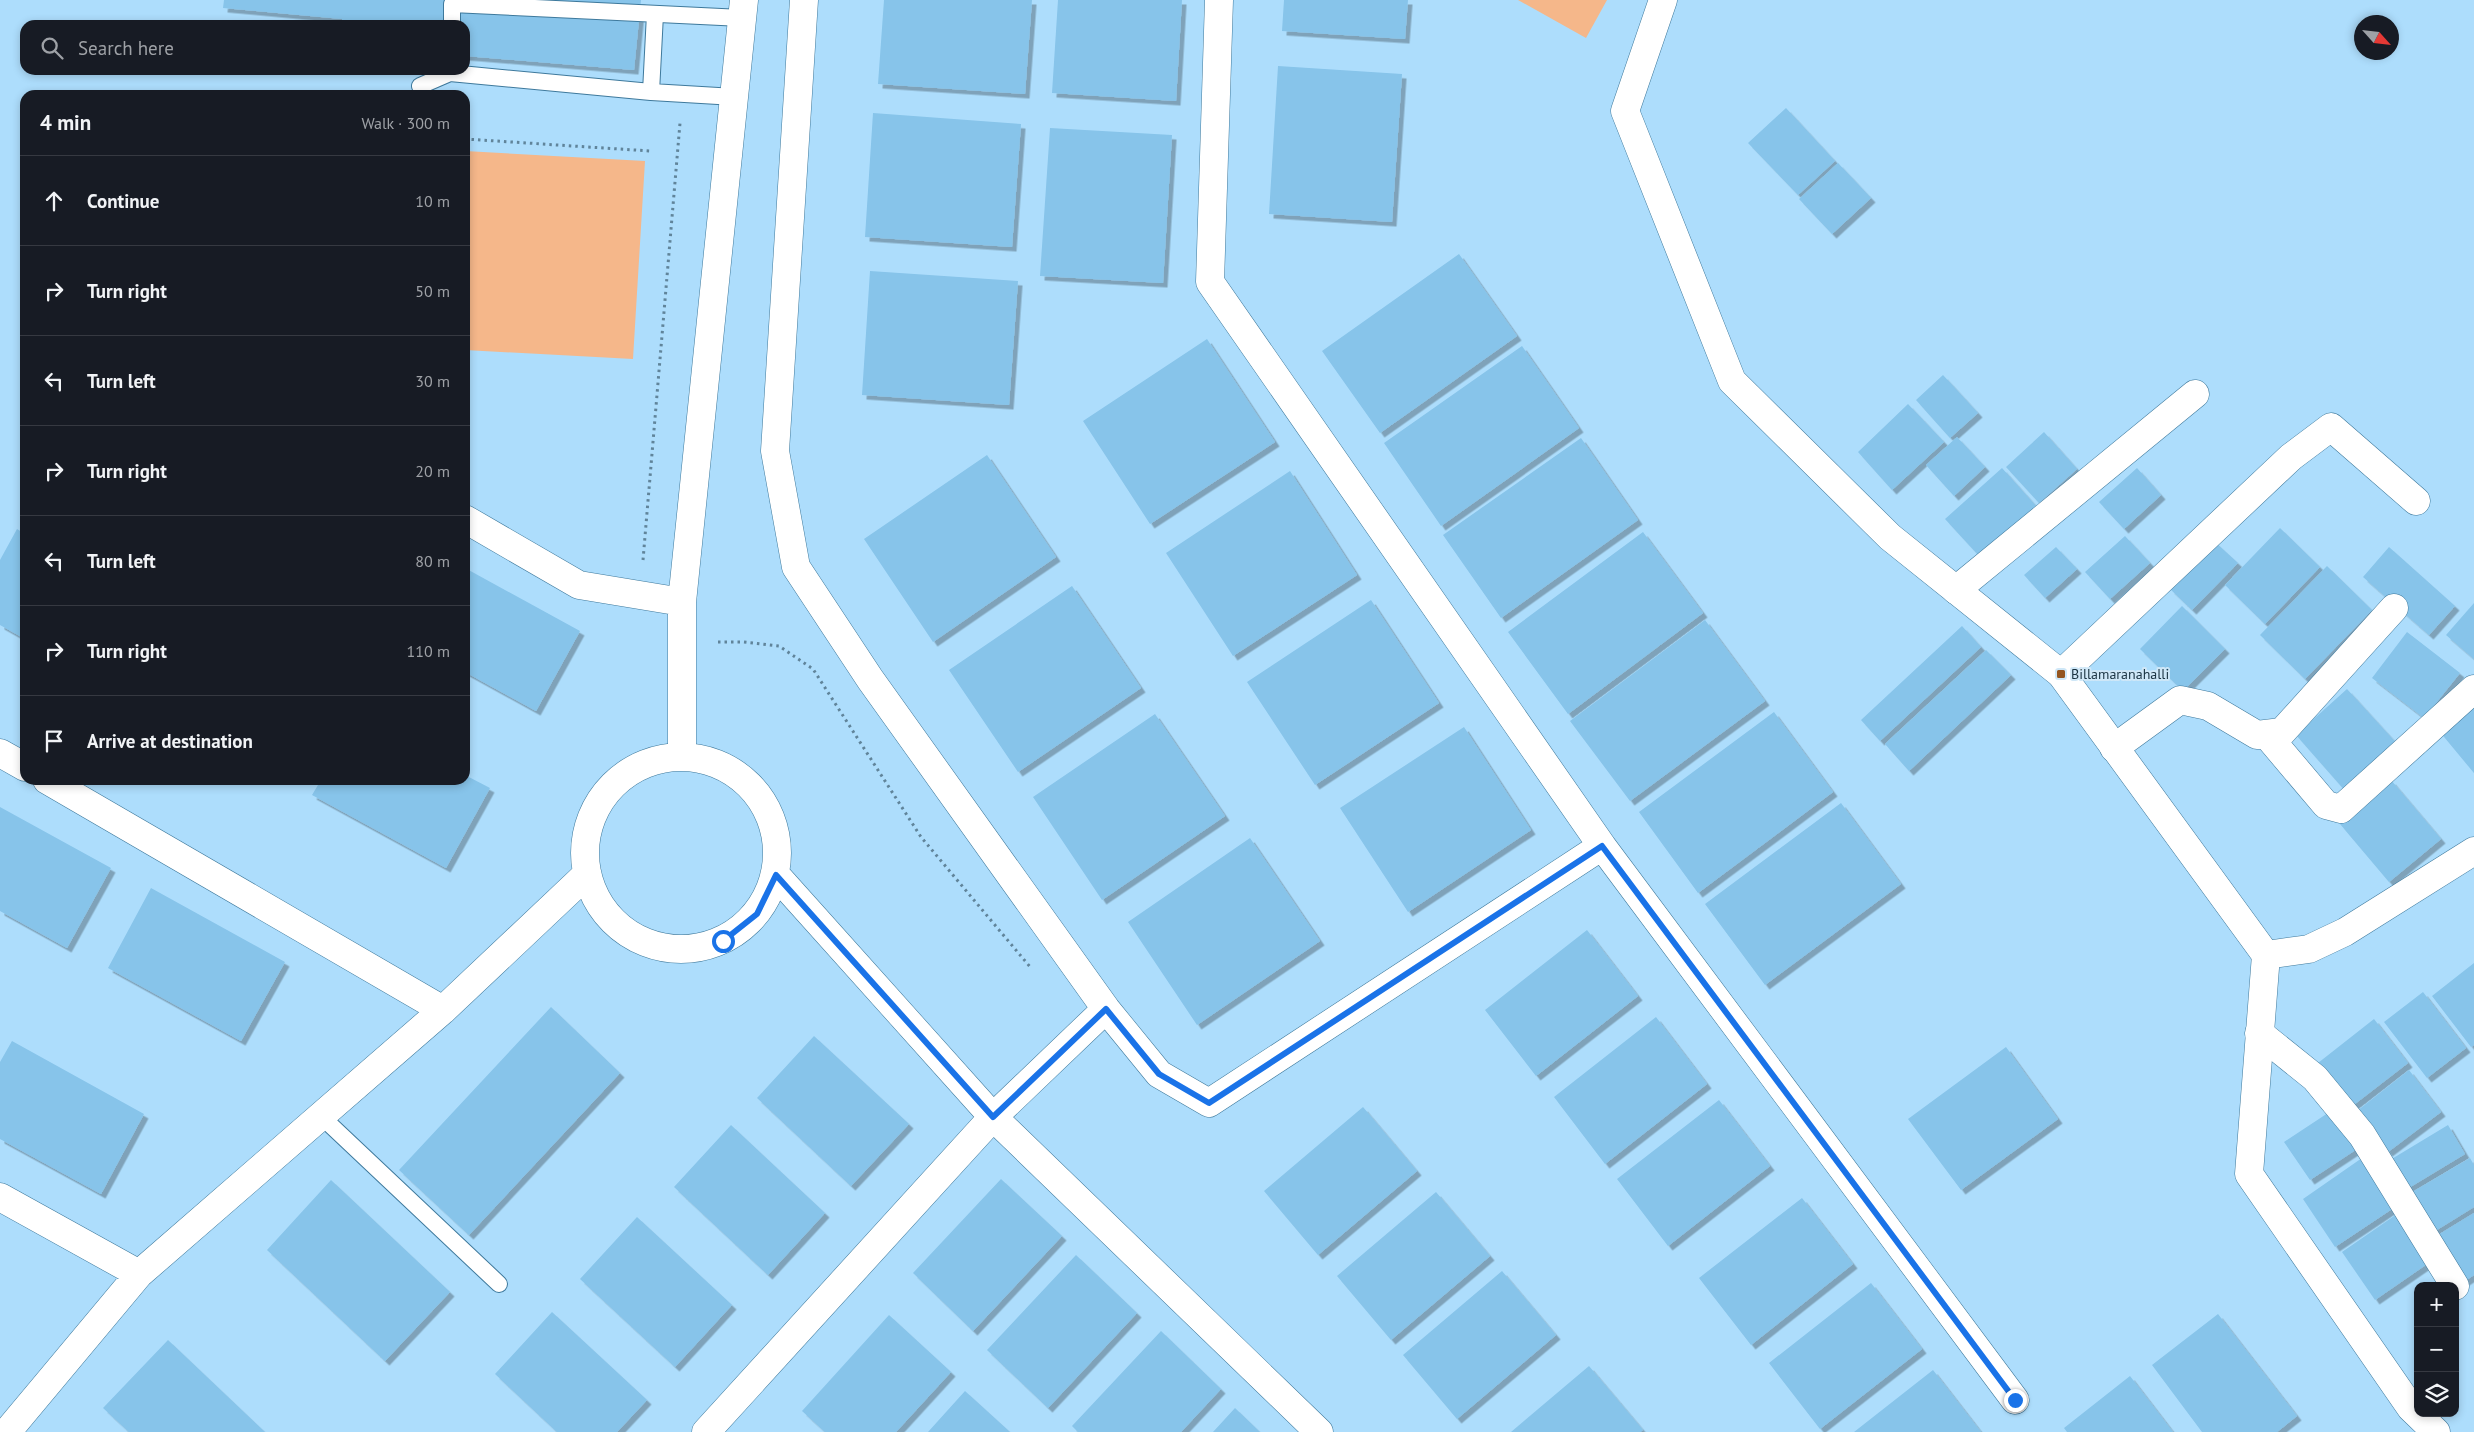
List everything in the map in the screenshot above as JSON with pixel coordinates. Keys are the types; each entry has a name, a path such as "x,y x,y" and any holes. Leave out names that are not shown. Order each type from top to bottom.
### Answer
{"street":[{"path":"804,0 776,451 796,567 870,678 1106,1009 1159,1074 1209,1103 1602,846"},
{"path":"1219,0 1210,282 1602,846 2015,1400"},
{"path":"1663,0 1625,112 1732,381 1890,537 2060,674 2266,956 2248,1174 2411,1408 2436,1432"},
{"path":"682,756 682,602 743,9"},
{"path":"1956,590 2195,394"},
{"path":"2060,674 2291,457 2331,427 2416,501"},
{"path":"470,522 580,586 682,602"},
{"path":"2114,748 2180,700 2208,706 2257,736 2282,732 2394,608"},
{"path":"2266,734 2326,805 2341,809 2474,689"},
{"path":"0,753 20,764"},
{"path":"682,756 724,766 758,792 776,831 776,875 757,914 723,941 681,951 639,941 605,914 586,875 587,832 606,793 639,766 682,756"},
{"path":"56,785 442,1010"},
{"path":"2266,956 2309,949 2345,932 2474,851"},
{"path":"7,1432 139,1274 442,1010 586,875"},
{"path":"776,875 993,1117 1319,1432"},
{"path":"706,1432 993,1117 1106,1009"},
{"path":"2260,1033 2314,1078 2362,1135 2453,1282"},
{"path":"0,1197 139,1274"}],"lane":[{"path":"452,20 452,4 743,9"},
{"path":"652,92 662,9"},
{"path":"470,74 682,95 735,97"},
{"path":"420,86 444,75"},
{"path":"321,1116 499,1284"}],"path":[{"path":"640,596 682,95"},
{"path":"470,139 650,151"},
{"path":"682,643 744,642 779,646 813,668 921,837 1032,969"}],"shaded area":[{"path":"1518,0 1607,0 1586,38"},
{"path":"470,151 645,161 633,359 470,350"}],"building":[{"path":"224,0 641,0 634,70 470,56 470,20 342,20 223,8"},
{"path":"884,0 1032,0 1025,94 878,84"},
{"path":"1058,0 1182,0 1176,101 1052,93"},
{"path":"1284,0 1408,0 1405,39 1282,31"},
{"path":"1278,66 1402,74 1392,222 1269,214"},
{"path":"1786,108 1835,161 1798,195 1748,143"},
{"path":"873,113 1021,124 1012,247 865,237"},
{"path":"1050,128 1172,135 1163,283 1040,276"},
{"path":"1838,163 1871,198 1832,234 1799,199"},
{"path":"1459,254 1517,336 1380,433 1322,351"},
{"path":"870,271 1018,281 1009,405 862,395"},
{"path":"1207,339 1275,442 1150,524 1083,421"},
{"path":"1522,346 1579,428 1441,526 1384,443"},
{"path":"1943,375 1978,413 1950,438 1916,400"},
{"path":"1908,404 1944,442 1892,490 1858,452"},
{"path":"2044,432 2077,469 2039,503 2006,467"},
{"path":"1957,437 1985,467 1954,496 1926,465"},
{"path":"1581,438 1638,520 1501,618 1443,535"},
{"path":"987,455 1056,557 933,642 864,539"},
{"path":"2002,468 2036,506 1980,557 1945,519"},
{"path":"2137,468 2161,495 2124,529 2099,502"},
{"path":"1290,471 1357,575 1233,656 1166,553"},
{"path":"2280,528 2320,567 2265,624 2225,585"},
{"path":"17,529 20,531 20,636 0,625 0,560"},
{"path":"1643,532 1703,613 1568,714 1508,632"},
{"path":"2125,536 2150,563 2110,599 2085,572"},
{"path":"2215,542 2238,563 2192,610 2170,589"},
{"path":"2056,547 2077,569 2045,598 2024,575"},
{"path":"2389,547 2455,606 2429,635 2363,577"},
{"path":"2327,566 2372,610 2305,679 2260,635"},
{"path":"470,571 580,631 536,711 470,675"},
{"path":"1072,586 1141,688 1018,772 949,670"},
{"path":"1371,600 1439,703 1315,785 1247,682"},
{"path":"2474,603 2474,659 2446,635"},
{"path":"2182,606 2225,649 2183,691 2140,649"},
{"path":"1705,620 1765,701 1630,801 1570,721"},
{"path":"1962,626 1981,647 1880,741 1861,720"},
{"path":"2407,632 2460,673 2424,718 2372,678"},
{"path":"1986,650 2011,675 1909,771 1885,744"},
{"path":"2347,689 2399,746 2347,793 2296,735"},
{"path":"2474,703 2474,773 2440,732"},
{"path":"1774,712 1833,792 1698,893 1639,812"},
{"path":"1155,714 1225,816 1102,900 1033,797"},
{"path":"1464,727 1531,830 1408,912 1340,808"},
{"path":"470,778 490,788 446,868 312,795 318,785 470,785"},
{"path":"2391,780 2441,839 2389,882 2340,824"},
{"path":"1841,803 1901,884 1765,985 1705,904"},
{"path":"0,807 111,868 67,948 0,911"},
{"path":"1250,838 1320,941 1197,1025 1128,922"},
{"path":"151,888 285,962 241,1041 108,968"},
{"path":"1587,930 1638,996 1536,1076 1485,1010"},
{"path":"2474,963 2474,1045 2471,1047 2432,996"},
{"path":"2423,992 2466,1048 2427,1078 2384,1022"},
{"path":"551,1007 620,1073 469,1235 399,1170"},
{"path":"1656,1017 1707,1084 1605,1164 1554,1097"},
{"path":"2374,1019 2408,1063 2351,1107 2318,1063"},
{"path":"814,1036 909,1124 851,1186 757,1098"},
{"path":"12,1041 144,1114 101,1194 0,1139 0,1062"},
{"path":"2006,1047 2058,1119 1961,1190 1908,1119"},
{"path":"2409,1070 2441,1112 2388,1152 2357,1111"},
{"path":"1719,1100 1770,1166 1668,1246 1617,1179"},
{"path":"1363,1107 1417,1171 1318,1255 1264,1191"},
{"path":"2331,1111 2357,1149 2310,1180 2284,1142"},
{"path":"731,1125 825,1213 768,1275 674,1187"},
{"path":"2448,1125 2465,1154 2407,1189 2390,1160"},
{"path":"2362,1158 2395,1207 2335,1247 2303,1199"},
{"path":"2470,1158 2474,1165 2474,1207 2432,1233 2409,1194"},
{"path":"1001,1179 1062,1236 973,1331 913,1273"},
{"path":"331,1180 450,1292 385,1361 267,1250"},
{"path":"1436,1192 1490,1256 1391,1340 1337,1276"},
{"path":"1802,1198 1853,1264 1751,1345 1699,1278"},
{"path":"2474,1213 2474,1275 2465,1281 2438,1235"},
{"path":"2397,1214 2430,1262 2375,1300 2342,1252"},
{"path":"637,1217 732,1305 675,1367 580,1279"},
{"path":"1076,1255 1137,1313 1048,1408 987,1350"},
{"path":"1502,1271 1556,1335 1457,1419 1403,1355"},
{"path":"1871,1283 1922,1349 1820,1429 1769,1363"},
{"path":"552,1312 647,1400 617,1432 557,1432 495,1374"},
{"path":"2218,1314 2297,1416 2277,1432 2202,1432 2152,1365"},
{"path":"889,1315 951,1372 896,1432 825,1432 802,1411"},
{"path":"1161,1331 1221,1389 1181,1432 1078,1432 1072,1426"},
{"path":"168,1340 265,1432 129,1432 103,1408"},
{"path":"1589,1366 1643,1430 1640,1432 1511,1432"},
{"path":"1933,1370 1981,1432 1854,1432"},
{"path":"2130,1376 2173,1432 2067,1432 2064,1428"},
{"path":"965,1391 1010,1432 928,1432"},
{"path":"1235,1408 1260,1432 1213,1432"}],"place":[{"name":"Billamaranahalli","path":"2061,674"}],"route":[{"path":"723,941 757,914 776,875 993,1117 1106,1009 1159,1074 1209,1103 1602,846 2015,1400"}]}
